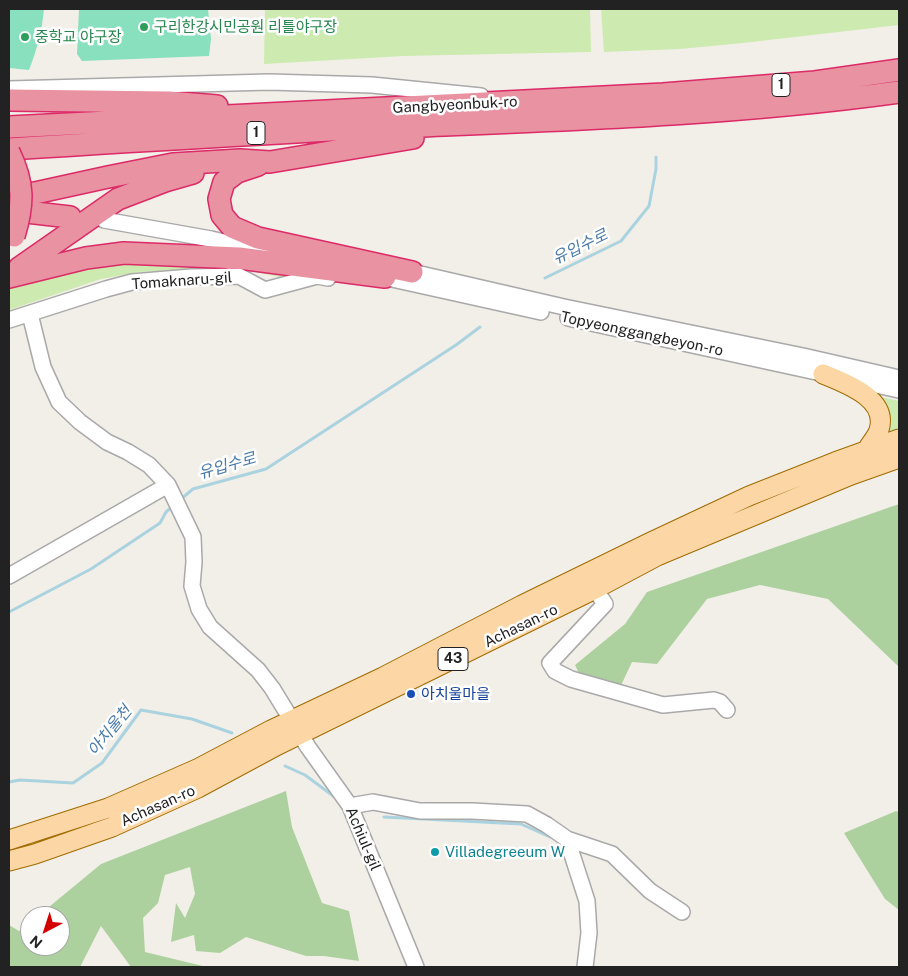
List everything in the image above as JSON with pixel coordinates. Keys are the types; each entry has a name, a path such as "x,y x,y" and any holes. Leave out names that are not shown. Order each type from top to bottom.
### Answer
{"highway":[{"name":"Gangbyeonbuk-ro","path":"9,127 663,94 815,82 899,70"},
{"name":"Gangbyeonbuk-ro","path":"9,150 264,133 503,123 718,111 817,103 899,92"},
{"path":"9,100 168,102 302,113"},
{"path":"412,272 258,238 232,227 222,215 218,199 224,182 237,172 270,162 503,123"},
{"path":"9,150 21,185 21,202 11,240"},
{"path":"9,196 35,193 174,164 240,160 270,162"},
{"path":"9,276 118,199 166,181 240,160"},
{"path":"9,210 70,217"},
{"path":"9,276 86,258 124,252 238,258 385,277"}],"main road":[{"path":"823,374 854,388 874,402 880,415 880,430 867,450"},
{"name":"Achasan-ro","path":"9,861 35,854 120,823 198,788 296,727 383,677 522,605 749,496 899,439"},
{"name":"Achasan-ro","path":"9,840 108,808 296,727 595,589 657,556 899,458"}],"street":[{"path":"9,89 269,82 372,85 524,101"},
{"name":"Topyeonggangbeyon-ro","path":"104,220 211,239 899,390"},
{"name":"Tomaknaru-gil","path":"9,320 132,282 239,276 265,290 317,276 355,283 412,272"},
{"name":"Topyeonggangbeyon-ro","path":"412,272 564,307 803,356 899,378"},
{"name":"Achiul-gil","path":"30,314 43,367 59,402 80,422 107,442 149,465 169,486 193,537 194,562 192,586 199,609 210,626 258,670 272,688 350,806 416,967"},
{"path":"9,576 169,486"},
{"path":"595,589 605,604 550,663 555,671 571,679 663,706 714,700 720,702 727,710"},
{"path":"350,806 373,802 420,811 527,814 567,839 612,854 650,891 682,912"},
{"path":"567,839 587,901 588,933 585,967"}],"green space":[{"name":"중학교 야구장","path":"9,9 44,9 39,40 29,70 9,68"},
{"name":"구리한강시민공원 리틀야구장","path":"79,9 208,9 211,39 209,56 82,61 77,54"},
{"path":"265,9 590,9 591,52 404,56 264,64"},
{"path":"601,9 899,9 899,25 680,49 604,52"},
{"path":"79,262 299,269 289,277 216,268 139,272 101,279 9,310 9,280"},
{"path":"877,396 899,401 899,430 888,433 887,420"},
{"path":"899,504 899,667 828,599 760,585 707,599 657,664 632,662 616,696 583,682 575,665 625,624 647,592"},
{"path":"286,791 292,827 322,903 349,911 359,961 324,956 306,956 246,937 220,953 196,951 194,935 171,942 176,903 185,918 195,894 190,867 165,875 158,903 143,918 145,952 207,967 131,967 101,926 80,967 9,967 9,925 20,930 20,956 70,956 70,906 50,906 101,864"},
{"path":"896,811 899,812 899,910 885,899 844,833"}],"waterway":[{"name":"유입수로","path":"545,278 621,241 649,206 656,169 656,157"},
{"name":"유입수로","path":"181,499 193,489 266,469 456,345 480,327"},
{"name":"유입수로","path":"9,612 91,569 160,523 166,512 172,507"},
{"name":"아치울천","path":"9,782 20,780 73,783 102,763 141,710 192,719 232,733"},
{"name":"아치울천","path":"285,766 305,775 336,798"},
{"name":"아치울천","path":"384,817 521,824 550,837"}],"place":[{"name":"구리한강시민공원 리틀야구장","path":"144,27"},
{"name":"중학교 야구장","path":"25,37"},
{"name":"아치울마을","path":"411,694"},
{"name":"Villadegreeum W","path":"435,852"}]}
